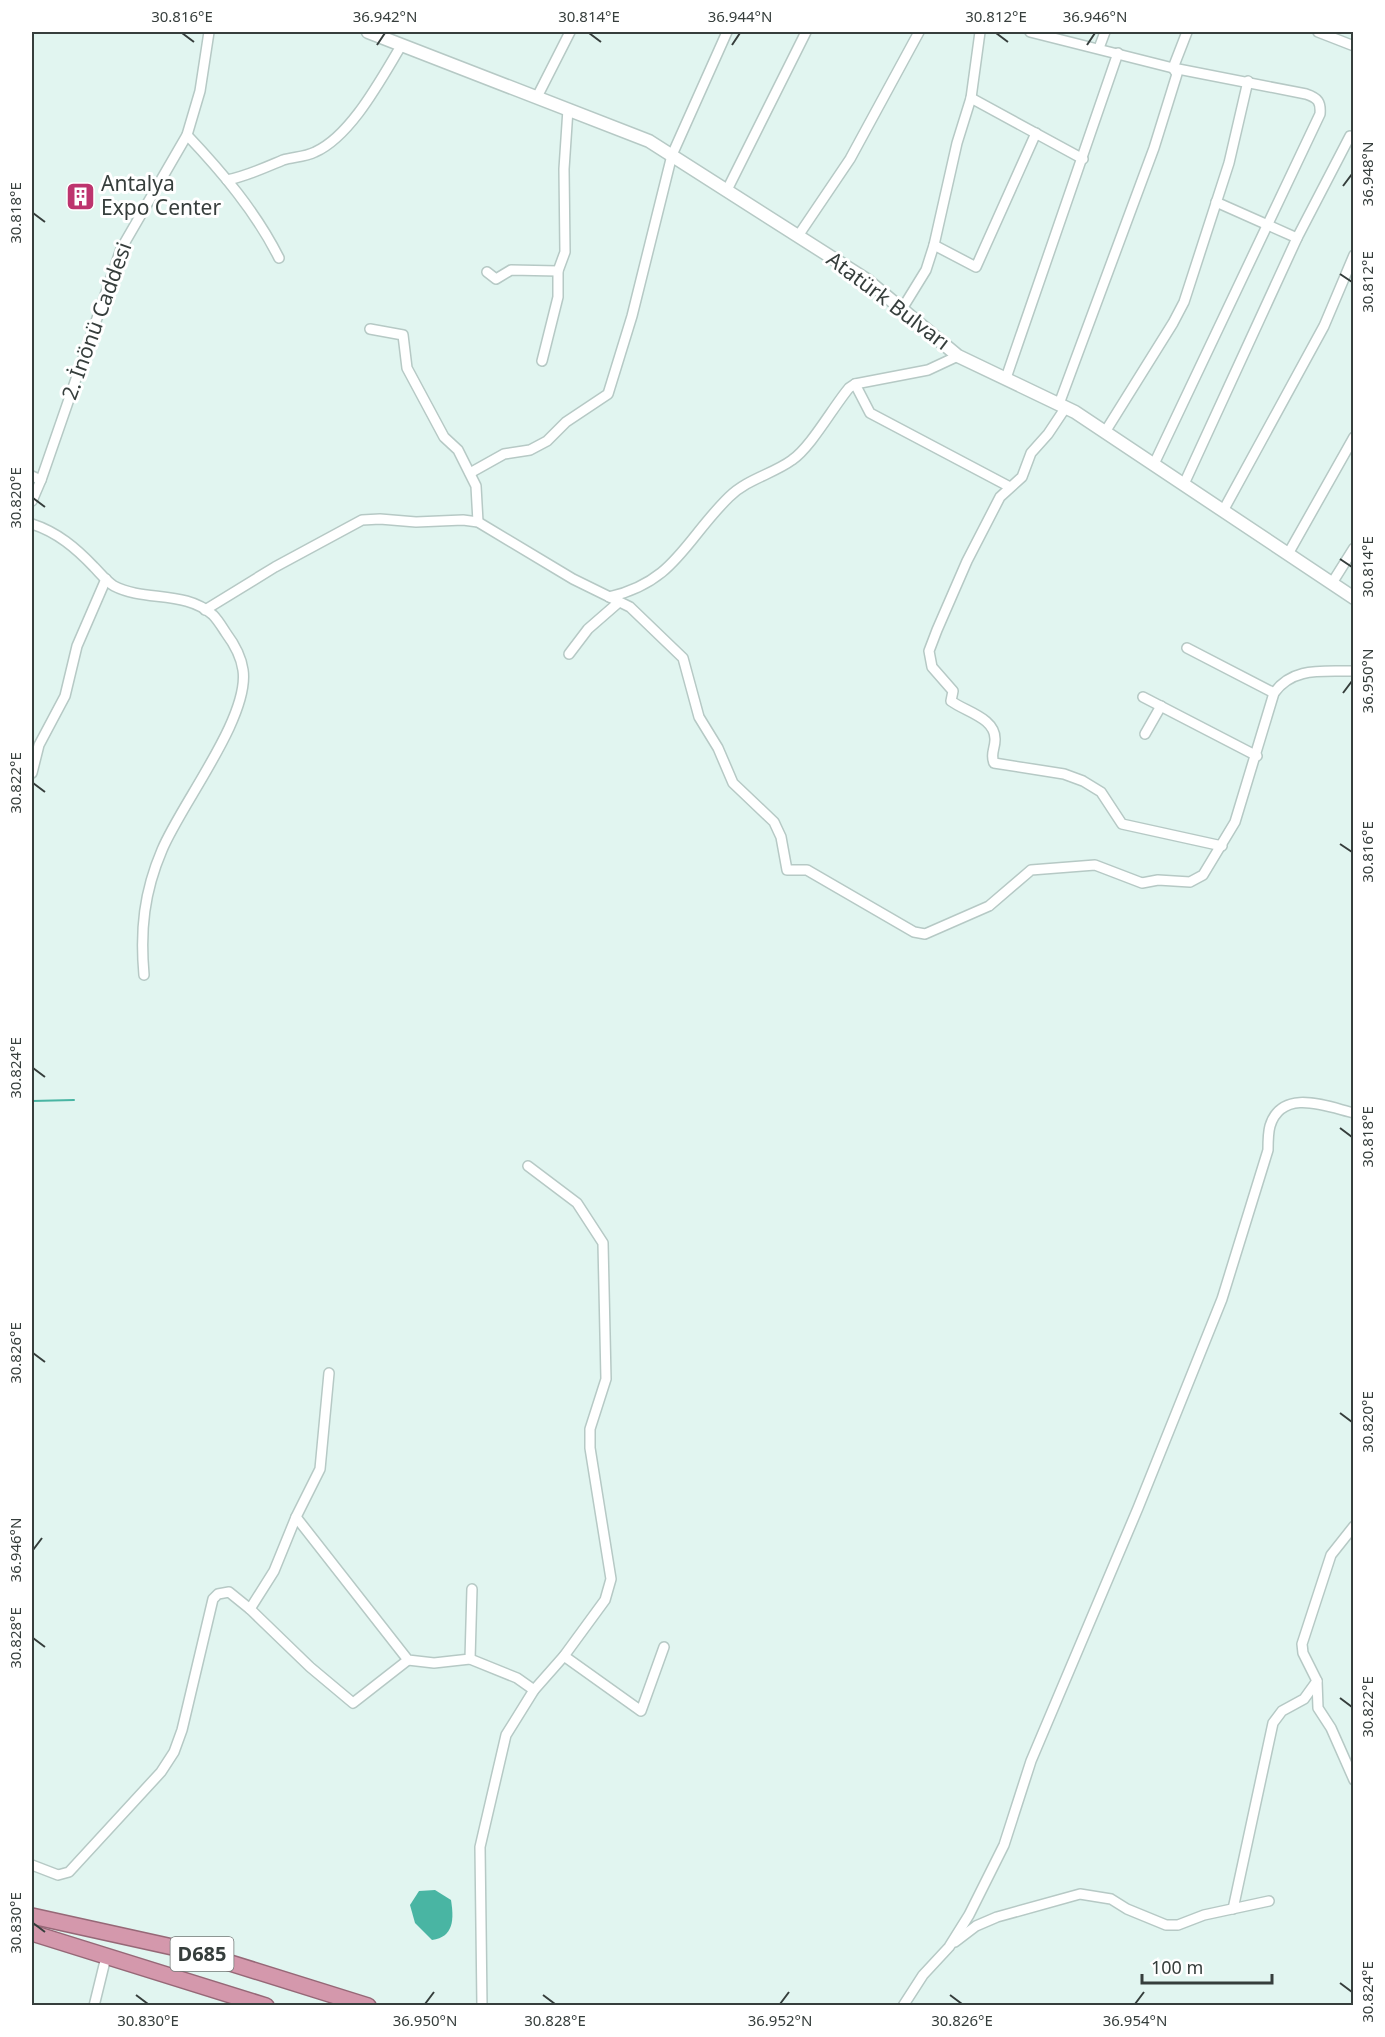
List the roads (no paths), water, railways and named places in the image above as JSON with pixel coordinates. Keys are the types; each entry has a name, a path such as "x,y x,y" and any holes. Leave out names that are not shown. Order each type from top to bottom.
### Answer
{"highway":[{"name":"D685","path":"32,1916 195,1952 368,2006"},
{"name":"D685","path":"32,1933 266,2006"},
{"path":"32,1939 64,1944"}],"street":[{"name":"2. İnönü Caddesi","path":"32,501 36,478 121,249 187,135 200,91 209,32"},
{"name":"Atatürk Bulvarı","path":"368,32 649,141 867,280 958,356 1062,406 1105,432 1353,598"},
{"path":"537,97 570,32"},
{"path":"470,473 504,454 530,450 547,441 566,422 608,394 632,316 672,155 727,32"},
{"path":"727,190 806,32"},
{"path":"798,236 850,159 919,32"},
{"path":"902,309 926,270 934,245 957,143 971,98 980,32"},
{"path":"1030,32 1173,68 1306,94 1316,97 1320,104 1320,114 1154,464"},
{"path":"1099,48 1104,32"},
{"path":"1173,68 1187,32"},
{"path":"1318,32 1335,34 1353,46"},
{"path":"227,180 251,175 286,159 316,152 338,135 356,115 401,46"},
{"path":"1006,378 1118,53"},
{"path":"1173,68 1177,74 1154,148 1062,406 1048,434 1031,453 1022,477 1000,497 967,561 929,651 932,667 952,691 951,701 986,721 993,729 995,741 991,757 994,763 1064,774 1101,792 1122,824 1222,846"},
{"path":"1105,432 1184,302 1216,202 1248,81"},
{"path":"971,98 1083,159"},
{"path":"542,361 558,297 558,271 565,252 564,169 568,109"},
{"path":"934,245 976,267 1036,133"},
{"path":"187,135 227,180 269,238 279,258"},
{"path":"1184,484 1297,238 1350,136"},
{"path":"1216,202 1267,227 1297,238"},
{"path":"1223,511 1320,335 1353,255"},
{"path":"486,272 496,279 511,270 558,271"},
{"path":"370,329 404,335 406,368 444,437 458,450 476,486 478,522"},
{"path":"609,597 633,591 663,574 730,496 745,485 793,459 849,388 855,384 928,370 958,356"},
{"path":"855,384 870,413 1010,487"},
{"path":"1288,554 1353,437"},
{"path":"205,610 275,567 362,520 478,522 630,607 683,658 699,717 718,748 732,783 774,822 781,837 787,870 807,870 914,932 925,934 939,930 989,906 1031,870 1095,865 1142,883 1158,880 1190,882 1203,875 1235,822 1257,756 1274,693 1282,682 1314,670 1353,671"},
{"path":"32,524 58,535 106,579 125,590 184,599 214,615 237,649 244,672 238,705 223,740 182,810 162,849 151,878 142,917 144,975"},
{"path":"1332,583 1353,548"},
{"path":"32,773 39,746 65,696 77,646 106,579"},
{"path":"569,654 588,629 619,602"},
{"path":"1186,648 1274,693"},
{"path":"1143,697 1257,756"},
{"path":"1145,734 1161,706"},
{"path":"949,1947 969,1915 1004,1845 1031,1761 1138,1508 1219,1307 1268,1150 1270,1125 1282,1110 1304,1101 1353,1113"},
{"path":"482,2006 480,1847 506,1735 534,1690 564,1656 605,1600 611,1579 590,1448 590,1429 606,1379 603,1243 577,1203 528,1166"},
{"path":"250,1609 274,1571 296,1517 320,1469 328,1373"},
{"path":"296,1517 408,1660"},
{"path":"1353,1526 1331,1555 1305,1632 1303,1653 1317,1681 1318,1708 1330,1728 1353,1780"},
{"path":"470,1659 472,1589"},
{"path":"32,1865 58,1875 69,1872 161,1772 174,1752 183,1730 213,1599 218,1594 228,1592 250,1609 310,1667 353,1704 408,1660 434,1663 470,1659 517,1678 534,1690"},
{"path":"564,1656 641,1711 664,1647"},
{"path":"1233,1909 1273,1723 1282,1711 1304,1699 1317,1681"},
{"path":"903,2006 923,1975 949,1947 976,1926 996,1917 1080,1894 1112,1899 1127,1909 1166,1925 1178,1925 1204,1915 1269,1901"},
{"path":"94,2006 106,1957"}],"waterway":[{"path":"32,1101 74,1100"}],"place":[{"name":"Antalya Expo Center","path":"80,196"}]}
